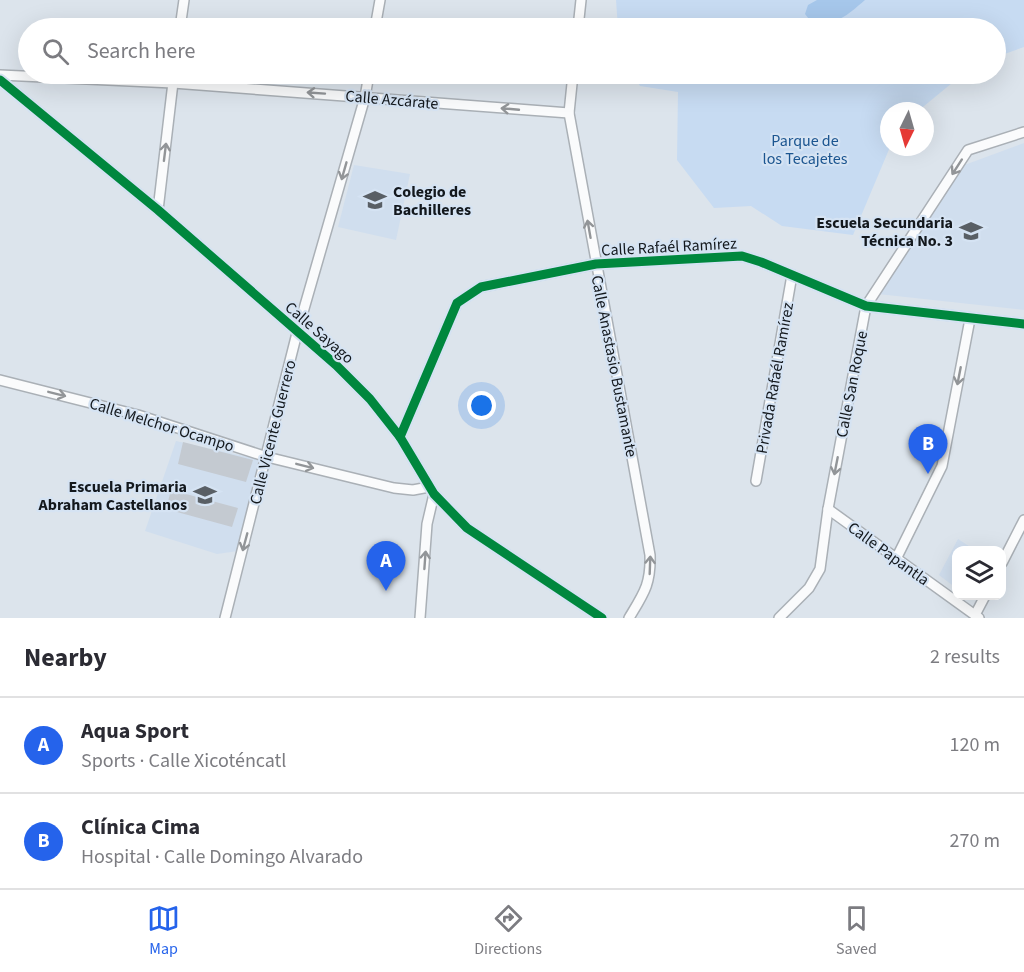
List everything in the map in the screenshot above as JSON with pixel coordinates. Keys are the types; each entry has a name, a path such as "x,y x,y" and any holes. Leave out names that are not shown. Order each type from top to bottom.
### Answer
{"street":[{"path":"181,18 184,0"},
{"path":"377,18 380,0"},
{"path":"579,18 581,0"},
{"name":"Calle Azcárate","path":"0,75 18,75"},
{"name":"Calle Sayago","path":"0,80 158,210 345,373 370,399 400,437 431,491 467,528 602,618"},
{"path":"158,210 172,84"},
{"name":"Calle Azcárate","path":"234,84 568,113"},
{"name":"Calle Vicente Guerrero","path":"225,618 297,333 367,84"},
{"name":"Calle Anastasio Bustamante","path":"572,84 568,113 650,555 650,572 646,588 629,618"},
{"name":"Calle San Roque","path":"779,618 809,588 820,569 828,509 866,306 968,150 1024,132"},
{"name":"Calle Rafaél Ramírez","path":"400,437 456,303 481,288 596,264 742,256 866,306 1024,324"},
{"name":"Privada Rafaél Ramírez","path":"756,481 792,275"},
{"path":"896,559 942,466 970,319"},
{"name":"Calle Melchor Ocampo","path":"0,380 138,415 267,457 394,488 431,491"},
{"path":"420,618 431,491"},
{"name":"Calle Papantla","path":"828,509 977,616"},
{"path":"1006,555 1024,519"},
{"path":"977,616 983,600"}],"shaded area":[{"path":"817,0 865,0 842,18 808,18 805,14 808,5"},
{"name":"Escuela Secundaria Técnica No. 3","path":"1024,143 1024,310 878,294 959,167"},
{"name":"Colegio de Bachilleres","path":"354,165 410,174 396,240 338,227"},
{"name":"Escuela Primaria Abraham Castellanos","path":"176,441 262,460 238,551 217,554 145,531"},
{"path":"958,539 969,546 954,546"},
{"path":"952,550 952,585 939,575"}],"green space":[{"path":"616,0 1024,0 1024,47 1006,53 1006,18 617,18"},
{"name":"Parque de los Tecajetes","path":"639,84 951,84 929,102 880,102 880,156 886,156 853,235 782,226 751,206 714,208 677,160 678,92"}],"building":[{"path":"183,442 253,460 246,482 178,464"},
{"path":"171,490 238,508 232,527 166,509"}],"cycle path":[{"path":"0,80 158,210 336,365 370,399 400,437 434,494 467,528 602,618"},
{"path":"400,437 457,303 481,287 596,264 742,256 866,306 1024,324"}],"place":[{"name":"Colegio de Bachilleres","path":"375,200"},
{"name":"Escuela Secundaria Técnica No. 3","path":"971,231"},
{"name":"Clínica Cima","path":"928,474"},
{"name":"Escuela Primaria Abraham Castellanos","path":"205,495"},
{"name":"Aqua Sport","path":"386,591"}]}
